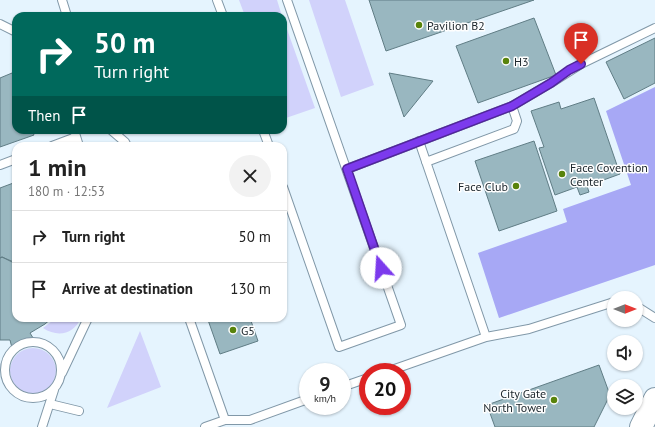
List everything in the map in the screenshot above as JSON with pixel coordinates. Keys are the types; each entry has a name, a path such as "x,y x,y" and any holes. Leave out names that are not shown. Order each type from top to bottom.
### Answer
{"main road":[{"path":"640,427 655,399"}],"lane":[{"path":"62,0 66,12"},
{"path":"217,0 222,12"},
{"path":"287,198 339,347 401,325 288,0"},
{"path":"0,24 12,30"},
{"path":"347,169 512,106 551,83 569,70 655,28"},
{"path":"426,162 514,129 517,121 512,106"},
{"path":"60,142 75,134"},
{"path":"116,134 125,142"},
{"path":"419,141 486,337"},
{"path":"0,165 12,160"},
{"path":"411,363 486,337 529,329 607,304"},
{"path":"643,310 655,318"},
{"path":"42,427 54,389 86,322"},
{"path":"189,322 225,420"},
{"path":"0,372 14,350 21,346 36,343 50,348 55,354 59,360 61,375"},
{"path":"6,363 6,378 10,385 20,395 35,398 42,397 54,389"},
{"path":"204,427 225,420 250,420 299,402"},
{"path":"50,404 79,411"}],"shaded area":[{"path":"239,0 277,0 281,12 244,12"},
{"path":"309,0 345,0 374,85 341,97"},
{"path":"287,29 315,108 287,118"},
{"path":"655,87 655,265 499,318 478,253 567,222 563,209 631,185 606,111"},
{"path":"51,322 79,322 74,328 65,333 54,333 43,328"},
{"path":"140,331 161,387 107,408"},
{"path":"38,348 50,354 55,362 55,380 50,388 42,393 28,394 16,388 11,380 10,366 16,354 24,349"}],"building":[{"name":"Pavilion B2","path":"369,0 534,0 386,51"},
{"name":"H3","path":"534,18 556,75 478,103 456,46"},
{"path":"655,38 655,83 624,99 606,62"},
{"path":"12,73 12,134 34,135 0,147 0,78"},
{"path":"389,73 433,81 404,117"},
{"path":"594,98 620,174 587,186 589,192 580,195 577,187 555,195 539,148 544,147 531,111 559,102 561,109"},
{"name":"Face Club","path":"534,141 557,211 499,231 475,161"},
{"path":"12,184 12,261 2,257 0,258 0,188"},
{"path":"2,257 12,262 12,322 47,322 30,333 35,341 12,348 10,340 0,340 0,258"},
{"name":"G5","path":"209,322 251,322 258,341 220,354"},
{"name":"City Gate North Tower","path":"599,365 607,387 607,401 594,427 495,427 487,405"}],"place":[{"name":"Pavilion B2","path":"419,25"},
{"name":"H3","path":"506,61"},
{"name":"Face Covention Center","path":"562,174"},
{"name":"Face Club","path":"516,186"},
{"name":"G5","path":"233,330"},
{"name":"City Gate North Tower","path":"554,400"}],"route":[{"path":"381,268 347,169 512,106 581,64"}]}
